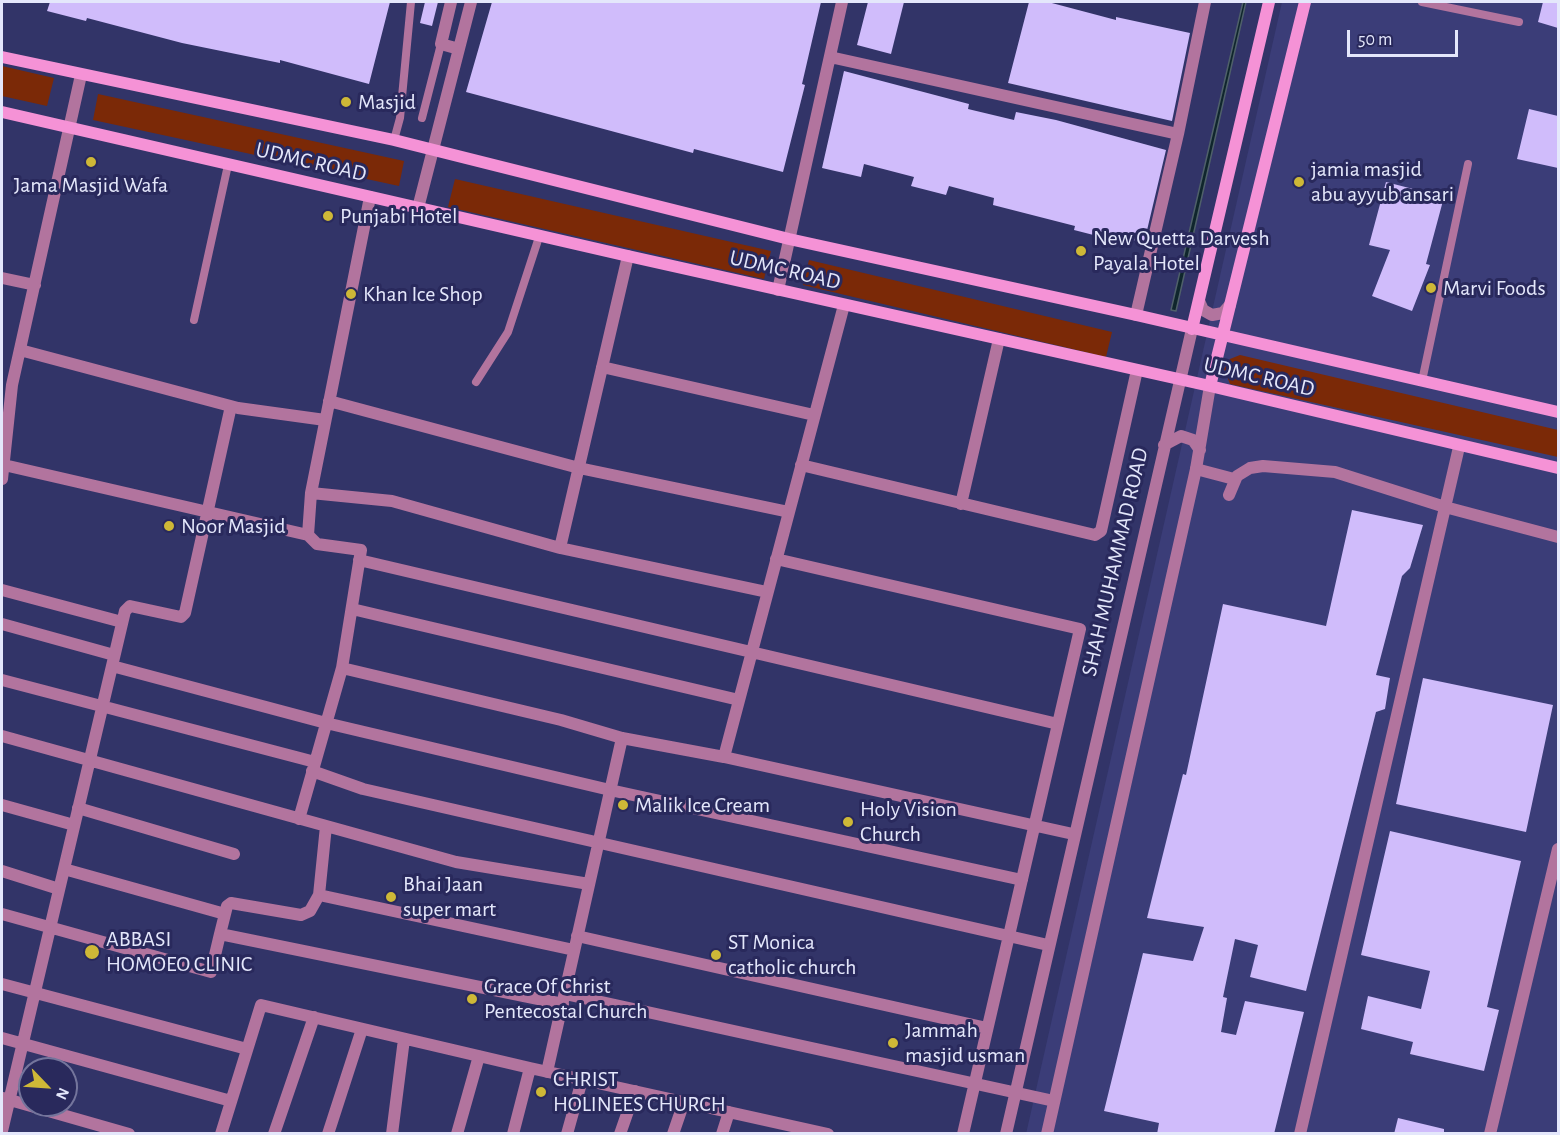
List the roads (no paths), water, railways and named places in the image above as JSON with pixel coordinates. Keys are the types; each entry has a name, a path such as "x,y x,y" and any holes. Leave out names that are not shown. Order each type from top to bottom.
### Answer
{"main road":[{"name":"SHAH MUHAMMAD ROAD","path":"1192,329 1269,2"},
{"path":"1210,386 1305,2"},
{"name":"UDMC ROAD","path":"2,57 394,140 789,239 1136,315 1558,412"},
{"name":"UDMC ROAD","path":"2,112 370,198 540,234 628,256 1210,386 1459,447 1558,468"}],"street":[{"path":"451,2 441,44 459,49"},
{"path":"418,208 471,2"},
{"path":"778,290 843,2"},
{"path":"1136,315 1178,134 1205,2"},
{"path":"830,57 1178,134"},
{"path":"2,479 7,384 20,350 81,75"},
{"path":"308,535 311,493 370,198"},
{"path":"560,548 628,256"},
{"path":"2,278 35,285"},
{"path":"1199,301 1203,310 1212,315 1223,313 1230,305"},
{"path":"724,757 844,305"},
{"name":"SHAH MUHAMMAD ROAD","path":"1006,1134 1073,834 1192,329"},
{"path":"961,504 999,339"},
{"path":"20,350 231,406 325,420"},
{"path":"602,367 814,415"},
{"path":"801,465 1095,536 1100,534 1137,370"},
{"path":"1047,1134 1200,450 1210,386"},
{"path":"329,401 579,468 789,512"},
{"path":"2,1131 5,1098 22,1043 126,607 181,617 185,613 231,406"},
{"path":"1164,445 1180,436 1193,440 1200,450"},
{"path":"1300,1134 1459,447"},
{"path":"4,465 208,510 308,535 317,544 361,550 342,668 299,819"},
{"path":"1229,495 1234,479 1242,471 1263,466 1335,472 1445,507 1558,537"},
{"path":"1196,468 1234,479"},
{"path":"311,493 392,501 560,548 768,592"},
{"path":"776,559 1080,629 963,1134"},
{"path":"359,560 1058,724"},
{"path":"2,590 122,622"},
{"path":"352,609 739,700"},
{"path":"2,624 113,661 326,723 610,790 1022,880"},
{"path":"342,668 561,720 622,738 724,757 1073,834"},
{"path":"2,680 314,767 363,789 1048,945"},
{"path":"2,736 456,862 589,884"},
{"path":"547,1072 622,738"},
{"path":"2,805 74,825"},
{"path":"78,808 234,854"},
{"path":"2,914 211,972 225,914 231,903 301,915 310,911 319,896 326,826"},
{"path":"1490,1134 1558,849"},
{"path":"64,869 225,914"},
{"path":"2,871 59,889"},
{"path":"319,896 574,950"},
{"path":"220,934 564,999 1054,1101"},
{"path":"578,936 987,1028"},
{"path":"2,984 247,1049"},
{"path":"221,1134 261,1005 729,1112 779,1129 825,1133"},
{"path":"274,1134 314,1017"},
{"path":"328,1134 362,1029"},
{"path":"2,1038 231,1101"},
{"path":"393,1134 404,1039"},
{"path":"457,1134 479,1056"},
{"path":"513,1134 530,1068"},
{"path":"567,1134 582,1080"},
{"path":"620,1134 634,1092"},
{"path":"5,1098 129,1134"},
{"path":"673,1134 684,1102"},
{"path":"722,1134 729,1112"}],"lane":[{"path":"394,140 400,118 411,2"},
{"path":"1422,2 1519,22"},
{"path":"422,118 441,44"},
{"path":"194,320 228,165"},
{"path":"1422,381 1468,165"},
{"path":"476,382 508,332 540,234"}],"place":[{"name":"Masjid","path":"346,102"},
{"name":"Jama Masjid Wafa","path":"91,162"},
{"name":"jamia masjid abu ayyub ansari","path":"1299,182"},
{"name":"Punjabi Hotel","path":"328,216"},
{"name":"New Quetta Darvesh Payala Hotel","path":"1081,251"},
{"name":"Marvi Foods","path":"1431,288"},
{"name":"Khan Ice Shop","path":"351,294"},
{"name":"Noor Masjid","path":"169,526"},
{"name":"Malik Ice Cream","path":"623,805"},
{"name":"Holy Vision Church","path":"848,822"},
{"name":"Bhai Jaan super mart","path":"391,897"},
{"name":"ABBASI HOMOEO CLINIC","path":"92,952"},
{"name":"ST Monica catholic church","path":"716,955"},
{"name":"Grace Of Christ Pentecostal Church","path":"472,999"},
{"name":"Jammah masjid usman","path":"893,1043"},
{"name":"CHRIST HOLINEES CHURCH","path":"541,1092"}]}
